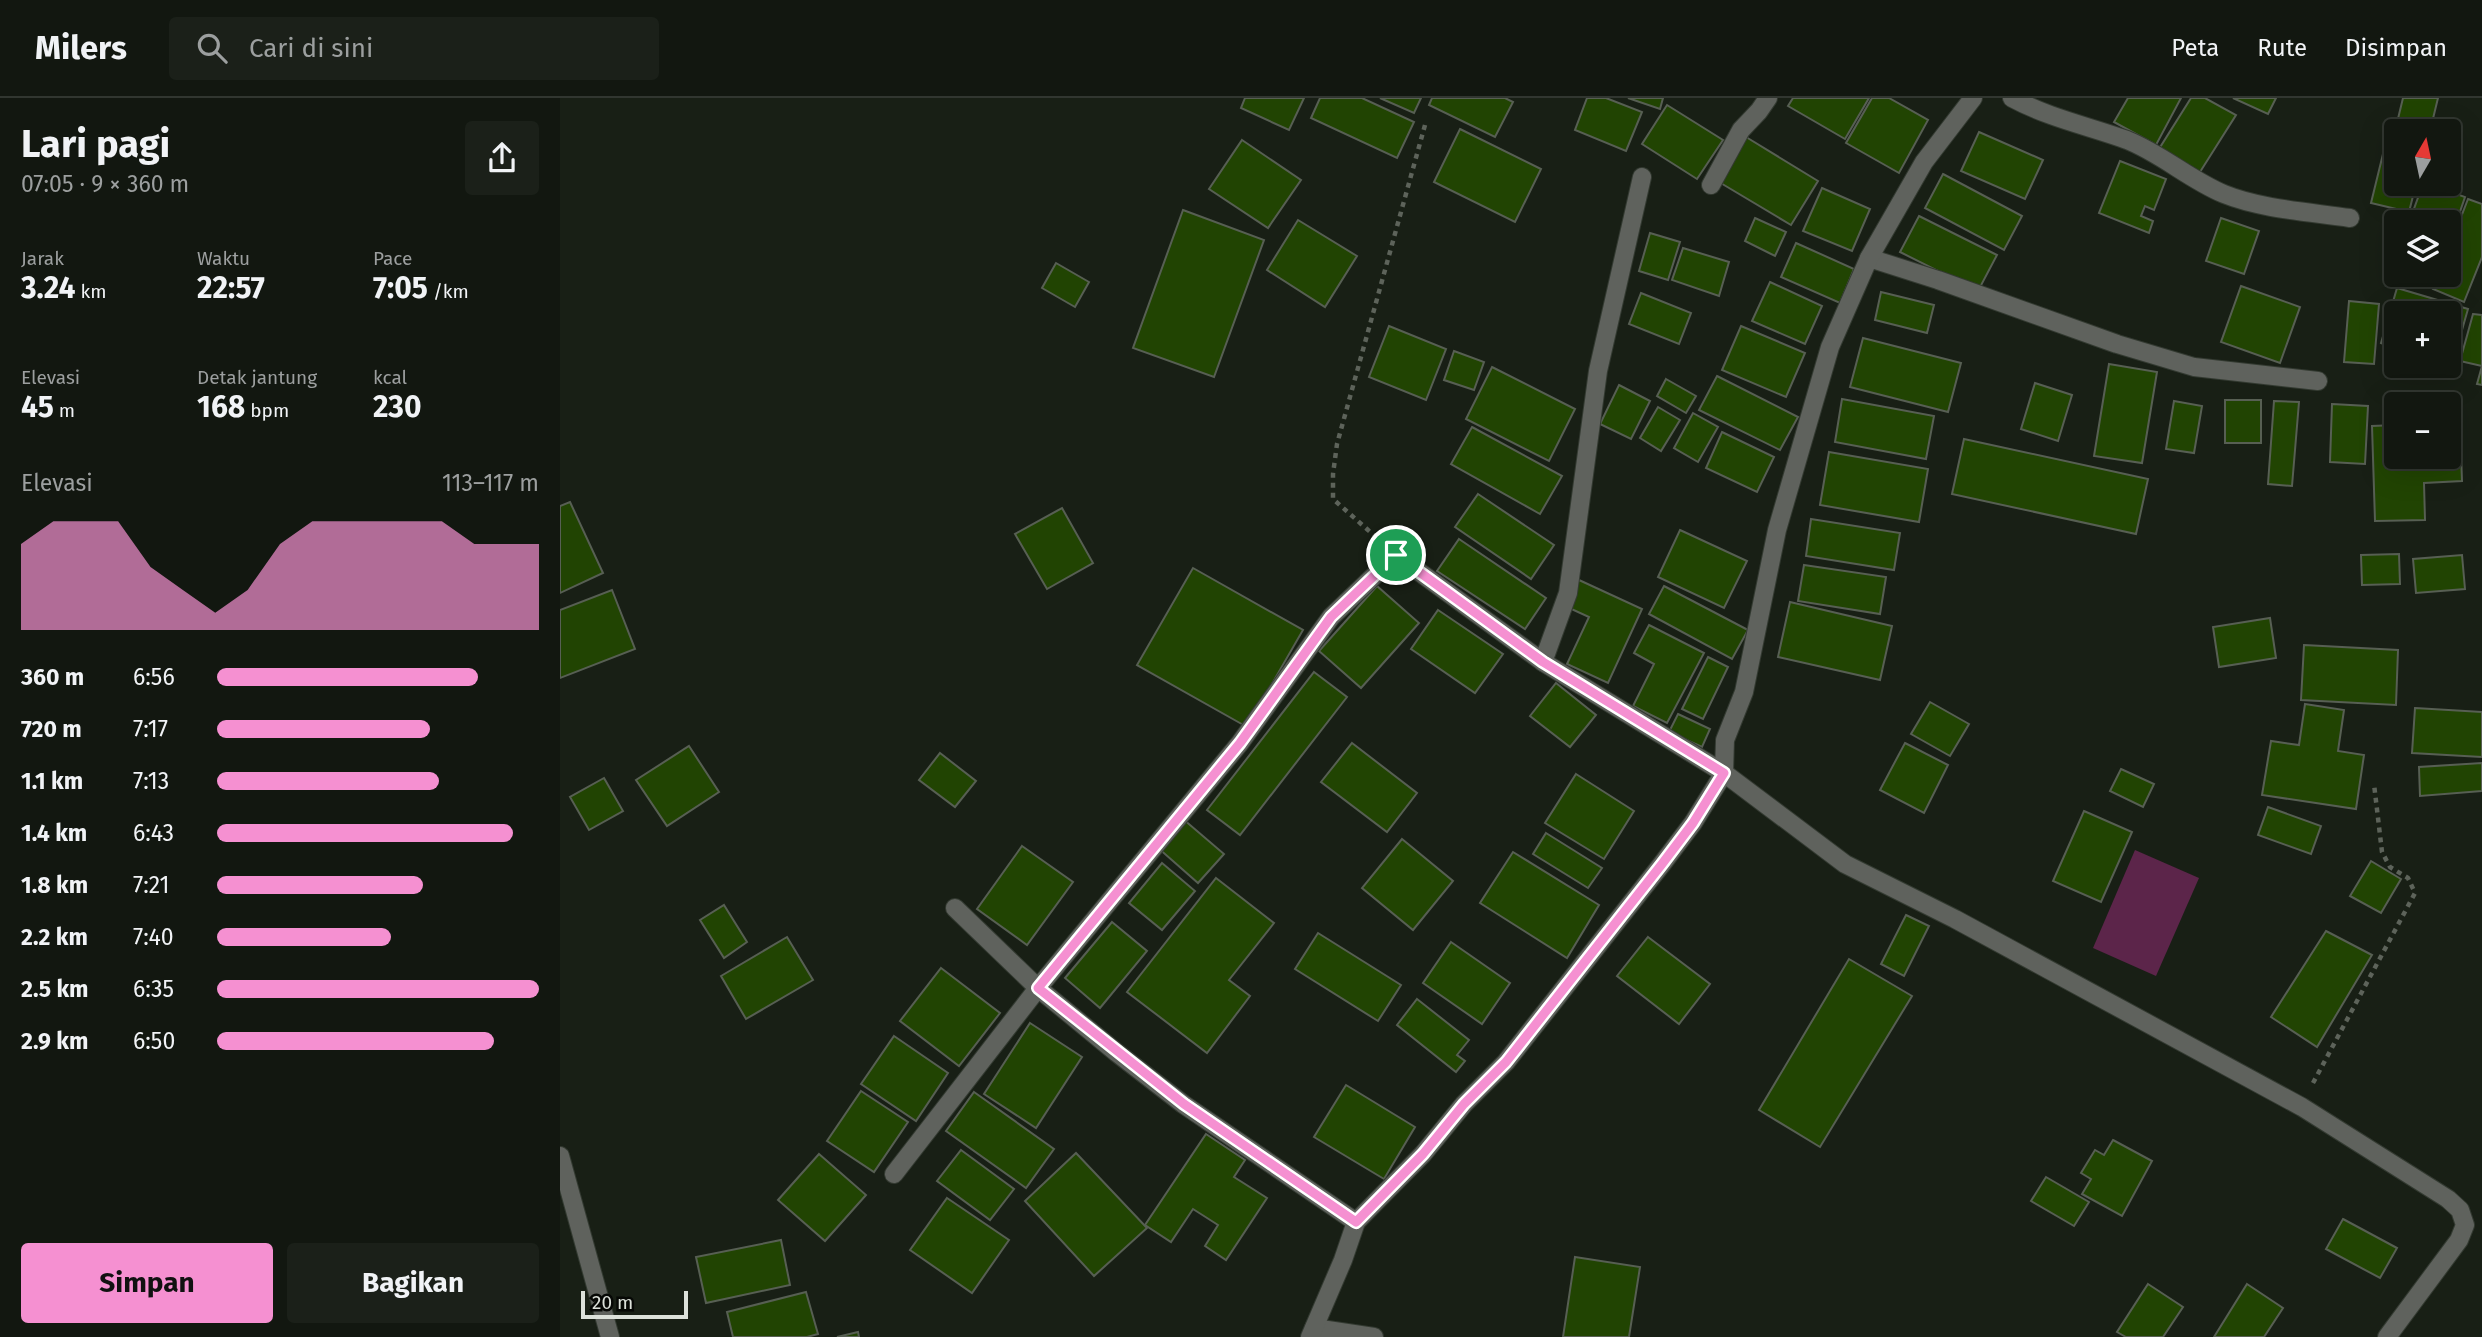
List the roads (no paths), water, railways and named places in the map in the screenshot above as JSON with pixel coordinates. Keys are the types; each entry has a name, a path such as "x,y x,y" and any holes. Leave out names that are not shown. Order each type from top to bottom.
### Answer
{"street":[{"path":"1711,185 1741,130 1768,98"},
{"path":"1374,1337 1312,1332 1356,1222 1423,1154 1464,1104 1506,1062 1693,823 1724,773 1726,740 1744,692 1785,504 1830,347 1870,258 1924,162 1973,98"},
{"path":"2012,98 2064,121 2156,153 2206,184 2242,201 2350,218"},
{"path":"1543,662 1568,593 1598,371 1642,177"},
{"path":"1870,258 2117,344 2194,367 2318,381"},
{"path":"894,1174 1038,988 1240,743 1331,617 1396,555 1543,662 1724,773 1845,864 1955,919 2302,1107 2448,1199 2474,1226 2388,1337"},
{"path":"955,908 1038,988 1184,1104 1356,1222"},
{"path":"560,1156 610,1337"}]}
